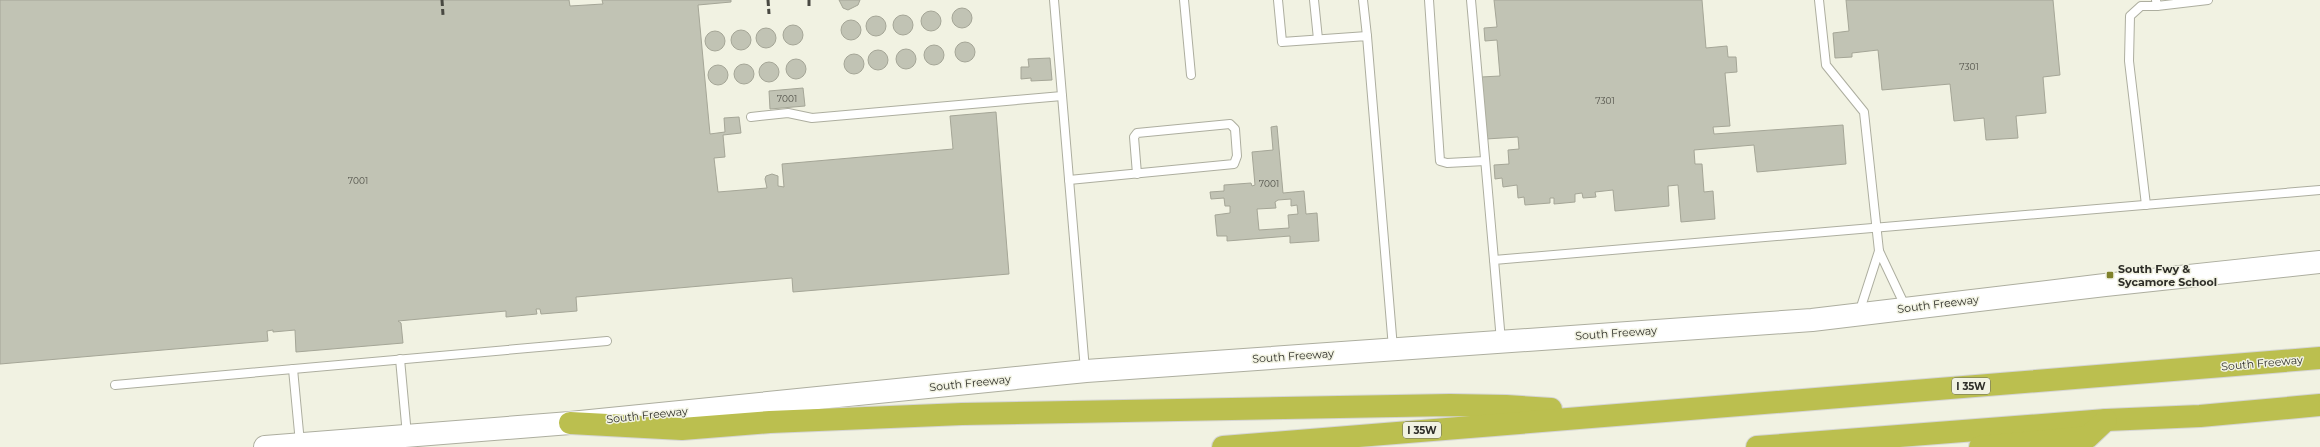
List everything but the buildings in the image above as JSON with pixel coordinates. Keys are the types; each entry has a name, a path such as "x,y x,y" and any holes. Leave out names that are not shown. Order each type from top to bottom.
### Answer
{"highway":[{"name":"South Freeway","path":"1223,447 2320,358"},
{"path":"570,423 682,429 770,422 954,414 1450,405 1506,406 1622,414"},
{"path":"1757,447 2106,420 2200,416 2320,405"},
{"path":"1980,447 2088,437 2106,420"}],"main road":[{"name":"South Freeway","path":"265,447 570,423 1086,371 1812,320 2246,269 2320,262"}],"lane":[{"path":"1054,0 1086,371"},
{"path":"1184,0 1191,75"},
{"path":"1278,0 1282,42 1366,36"},
{"path":"1314,0 1318,39"},
{"path":"1363,0 1393,349"},
{"path":"1429,0 1440,160 1447,163 1485,161"},
{"path":"1471,0 1501,342"},
{"path":"1819,0 1826,65 1864,112 1879,251 1906,308"},
{"path":"2146,205 2129,61 2130,16 2141,6 2157,3 2208,0"},
{"path":"752,117 788,113 812,118 1062,96"},
{"path":"1069,180 1137,174 1234,164 1238,156 1235,129 1230,124 1137,133 1134,137 1137,174"},
{"path":"1494,260 1876,226 2320,190"},
{"path":"1859,314 1879,251"},
{"path":"115,385 607,341"},
{"path":"400,359 407,436"},
{"path":"293,369 300,444"}],"railway":[{"path":"442,0 443,15"},
{"path":"768,0 769,14"},
{"path":"809,0 809,6"}],"place":[{"name":"South Fwy & Sycamore School","path":"2110,275"}]}
